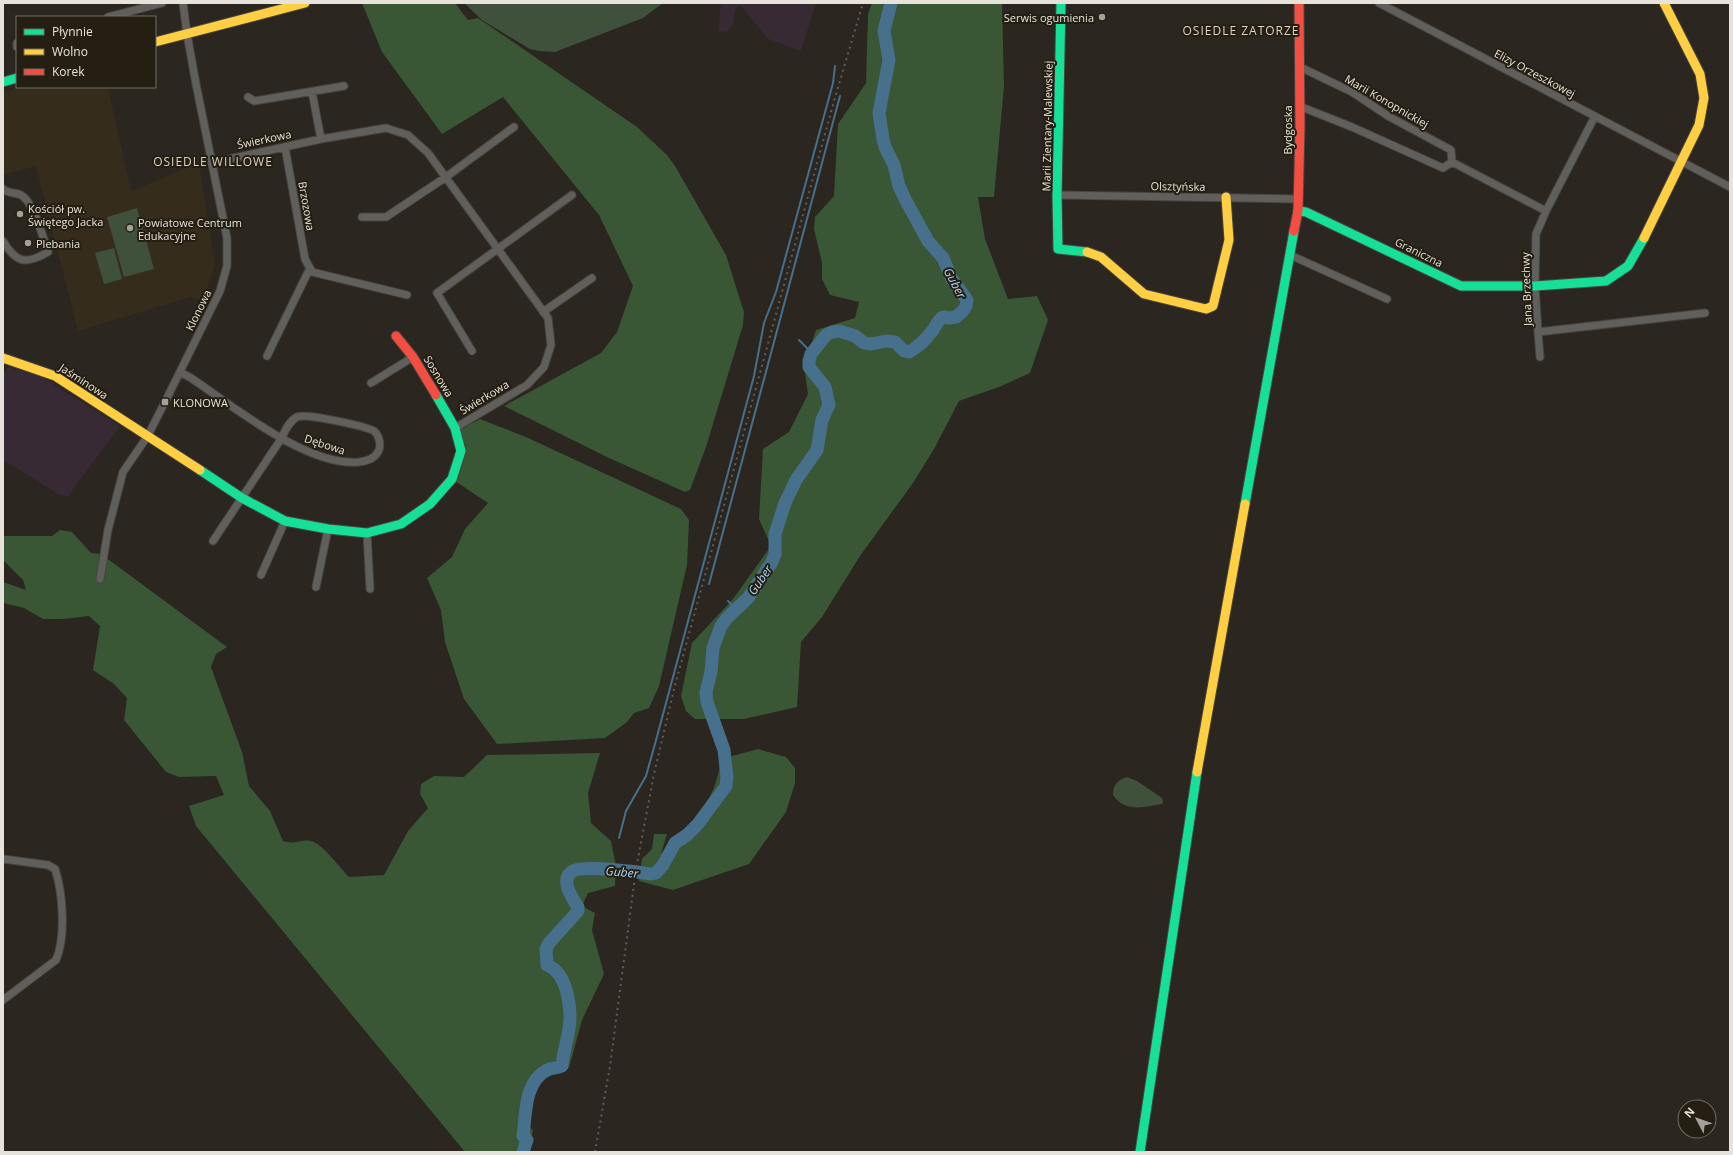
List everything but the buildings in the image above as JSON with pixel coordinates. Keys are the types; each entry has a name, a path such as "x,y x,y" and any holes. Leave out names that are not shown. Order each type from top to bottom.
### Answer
{"street":[{"path":"113,16 162,3"},
{"name":"Klonowa","path":"100,578 108,530 124,472 147,437 180,372 220,291 227,266 227,238 211,163 187,34 183,3"},
{"path":"156,42 305,3"},
{"name":"Marii Zientary-Malewskiej","path":"1061,3 1057,195 1058,249 1080,249 1093,252 1101,256 1144,294 1206,309 1213,306 1229,240 1226,197"},
{"name":"Bydgoska","path":"1140,1152 1191,806 1298,211 1300,67 1299,3"},
{"name":"Elizy Orzeszkowej","path":"1379,3 1730,187"},
{"name":"Graniczna","path":"1298,211 1306,212 1461,286 1535,286 1606,281 1628,266 1650,227 1699,125 1704,98 1700,74 1664,3"},
{"name":"Marii Konopnickiej","path":"1300,67 1352,92 1388,116 1451,150 1452,162"},
{"path":"3,82 16,78"},
{"path":"248,97 254,101 344,86"},
{"path":"312,92 321,139"},
{"path":"1299,106 1352,127 1443,168 1452,162 1546,211"},
{"name":"Jana Brzechwy","path":"1595,116 1546,211 1536,234 1535,286 1538,332 1705,313"},
{"path":"362,217 386,217 446,177 514,127"},
{"name":"Świerkowa","path":"147,437 242,498 285,520 328,529 367,533 401,524 430,504 452,479 461,451 455,428 526,385 544,367 551,344 548,318 428,153 408,135 386,128 321,139 211,163"},
{"name":"Brzozowa","path":"286,147 305,259 310,268"},
{"path":"3,189 5,191 21,195 28,201 48,252 29,260 22,261 12,254 3,241"},
{"name":"Olsztyńska","path":"1057,195 1298,199"},
{"path":"472,351 437,293 572,196"},
{"path":"1290,255 1387,299"},
{"path":"267,356 310,268 312,272 407,295"},
{"path":"543,312 592,278"},
{"path":"1538,332 1540,357"},
{"name":"Sosnowa","path":"396,336 413,357 455,428"},
{"name":"Sosnowa","path":"371,383 413,357"},
{"name":"Jaśminowa","path":"3,358 55,376 147,437"},
{"name":"Dębowa","path":"180,372 281,439 325,458 346,463 367,461 379,450 378,436 375,432 368,429 312,417 301,416 291,421 281,439"},
{"path":"213,541 281,439"},
{"path":"261,574 285,520"},
{"path":"316,586 328,529"},
{"path":"367,533 370,589"},
{"path":"3,859 48,865 55,868 58,878 63,929 60,951 56,960 3,1000"}],"shaded area":[{"path":"721,3 816,3 801,51 768,39 741,6 736,7 733,24 727,32 718,31"},
{"name":"Powiatowe Centrum Edukacyjne","path":"18,88 108,88 131,191 199,163 215,264 203,301 191,297 78,331 36,166 3,175 3,92"},
{"path":"8,367 42,377 120,426 68,496 60,495 3,460 3,373 5,373"}],"green space":[{"path":"362,3 455,3 468,20 478,18 637,127 667,155 675,166 726,255 744,312 743,325 706,447 690,490 685,492 609,458 504,406 601,353 617,332 633,286 599,215 503,97 442,134 382,52"},
{"path":"464,3 663,3 643,18 555,52 530,49 482,20"},
{"path":"872,3 1002,3 1004,86 994,197 978,197 985,239 1008,299 1037,296 1048,320 1030,373 999,387 959,401 934,449 913,483 860,556 822,617 801,642 797,707 744,719 695,719 686,711 681,696 692,643 733,599 771,546 759,519 763,449 789,432 808,394 804,366 816,330 855,318 859,302 830,295 822,279 822,263 814,229 815,217 834,196 838,124 866,83 868,14"},
{"path":"137,208 154,269 124,277 107,217"},
{"path":"114,248 122,279 104,284 95,253"},
{"path":"480,419 526,437 681,509 689,520 687,565 659,686 649,708 634,713 627,722 605,738 497,744 464,699 445,642 441,610 427,578 452,557 465,529 488,503 455,481 459,430"},
{"path":"60,530 72,532 91,553 101,554 227,647 216,654 211,667 242,752 249,786 270,811 283,841 311,841 316,843 326,851 349,877 384,875 408,831 428,808 420,794 421,784 434,776 464,777 487,755 600,753 588,793 591,823 611,841 616,866 615,886 588,893 582,906 595,913 592,930 604,974 582,1020 569,1068 543,1079 534,1091 528,1126 533,1130 528,1152 465,1152 196,826 189,806 224,795 216,776 179,777 166,772 124,720 127,698 114,684 93,670 100,626 89,616 63,619 43,619 24,608 3,603 3,582 26,590 23,580 3,560 3,536 52,536"},
{"path":"758,749 786,757 795,768 795,783 786,812 749,864 673,890 639,881 642,859 652,849 654,834 667,834 661,854 695,826 714,788 721,764 732,756"},
{"path":"1127,777 1137,781 1162,798 1162,804 1129,807 1118,801 1113,795 1114,788 1118,781"}],"waterway":[{"name":"Guber","path":"523,1152 527,1140 523,1136 530,1090 539,1075 549,1069 562,1066 569,1029 570,1012 567,993 560,976 554,969 547,965 546,949 549,943 578,911 578,907 568,889 567,879 569,874 579,869 611,870 651,874 656,873 663,865 675,843 687,835 698,824 726,786 727,777 724,750 707,702 706,692 711,672 713,648 721,626 727,618 748,598 772,562 775,554 775,534 785,503 796,480 817,450 822,420 829,405 825,387 809,367 811,354 826,335 839,331 855,336 864,343 871,344 886,341 895,342 904,351 909,352 916,348 925,339 941,318 956,317 966,306 967,300 952,279 943,258 928,241 905,199 899,186 894,165 885,147 883,139 879,113 889,60 884,31 891,3"},
{"path":"619,838 626,811 646,776 655,744 754,376 764,323 776,292 833,83 835,66"},
{"path":"709,584 840,96"},
{"path":"799,340 812,353"},
{"path":"728,601 737,610"}],"railway":[{"path":"595,1152 610,1066 636,869 654,774 674,689 834,101 863,3"}],"traffic: fast":[{"path":"1061,3 1057,195 1058,249 1087,252"},
{"path":"3,82 16,78"},
{"path":"1298,211 1306,212 1461,286 1535,286 1606,281 1628,266 1644,238"},
{"path":"1245,504 1294,231"},
{"path":"200,470 242,498 285,521 328,529 367,533 401,524 430,504 452,479 461,451 455,428 436,395"},
{"path":"1140,1152 1197,772"}],"traffic: slow":[{"path":"156,42 305,3"},
{"path":"1644,238 1699,125 1704,98 1700,74 1664,3"},
{"path":"1087,252 1101,257 1144,294 1206,309 1213,306 1229,240 1226,197"},
{"path":"3,358 55,376 200,470"},
{"path":"1197,772 1245,504"}],"traffic: jam":[{"path":"1294,231 1298,211 1300,127 1299,3"},
{"path":"396,336 413,357 436,395"}],"place":[{"name":"Serwis ogumienia","path":"1102,17"},
{"name":"Kościół pw. Świętego Jacka","path":"20,214"},
{"name":"Powiatowe Centrum Edukacyjne","path":"130,228"},
{"name":"Plebania","path":"28,243"},
{"name":"KLONOWA","path":"165,402"}],"district":[{"name":"OSIEDLE ZATORZE","path":"1241,30"},
{"name":"OSIEDLE WILLOWE","path":"213,161"}]}
